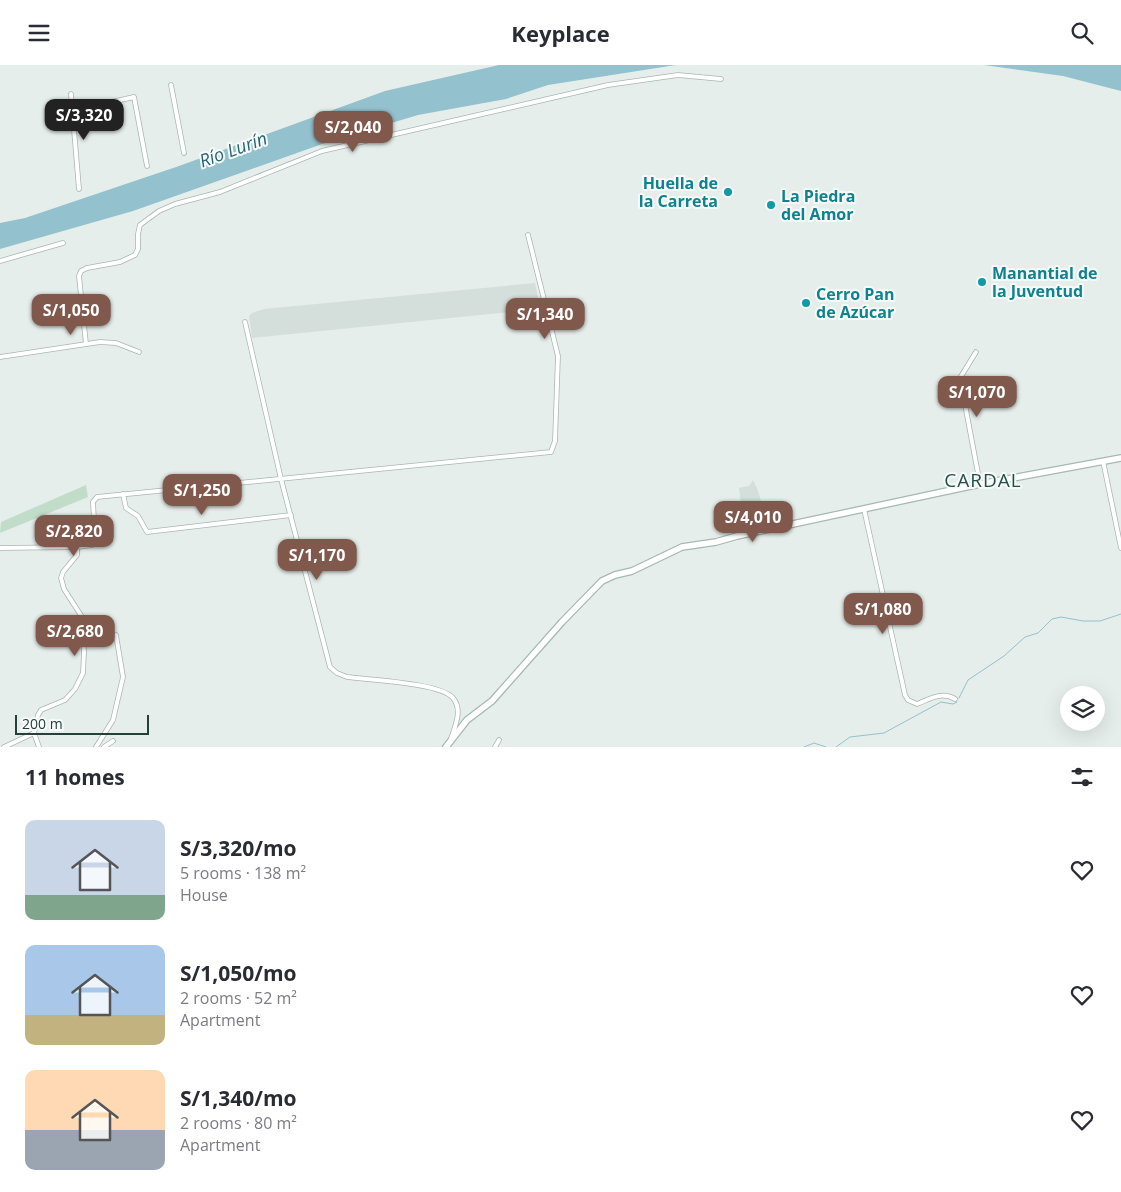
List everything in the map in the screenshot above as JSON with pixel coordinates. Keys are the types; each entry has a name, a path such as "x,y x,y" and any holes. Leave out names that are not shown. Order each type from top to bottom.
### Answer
{"street":[{"path":"86,344 79,276 81,271 87,268 127,260 138,249 140,225 159,211 175,204 220,192 304,157 336,147 578,91 678,75 720,79"},
{"path":"171,85 184,153"},
{"path":"71,94 79,189"},
{"path":"72,111 134,97 147,166"},
{"path":"0,548 77,547 90,545 95,541 93,499 123,494 551,452 555,441 558,356 528,235"},
{"path":"0,261 63,243"},
{"path":"245,322 281,479 330,667 337,673 348,677 432,687 446,692 453,697 458,711 448,745"},
{"path":"0,357 110,342 140,352"},
{"path":"976,351 960,377 980,484"},
{"path":"448,745 467,720 501,691 586,596 610,576 632,571 682,547 716,542 980,484 1121,458"},
{"path":"1103,461 1121,548"},
{"path":"123,494 126,508 138,516 147,532 291,515"},
{"path":"864,509 905,695 908,700 917,704 939,695 955,699"},
{"path":"39,747 34,733 38,715 42,710 65,700 75,689 83,673 82,617 64,589 61,578 66,568 78,555 77,547"},
{"path":"96,747 112,721 123,677 116,635"},
{"path":"4,747 34,733"},
{"path":"495,747 499,740"},
{"path":"104,747 113,741"}],"shaded area":[{"path":"535,283 540,309 252,338 249,316 264,309"},
{"path":"753,480 767,521 744,528 739,488 749,486"}],"green space":[{"path":"86,485 88,497 0,533 1,522"}],"water":[{"name":"Río Lurín","path":"499,65 676,65 548,85 506,99 418,115 325,143 133,211 0,249 0,223 25,218 179,166 385,91"},
{"path":"984,65 1121,65 1121,91 1063,76"}],"waterway":[{"path":"959,698 968,680 1004,656 1025,637 1038,633 1052,619 1061,617 1083,621 1100,621 1121,614"},
{"path":"836,747 850,737 884,733 941,702 953,704 957,702"},
{"path":"804,747 814,743 826,747"}],"place":[{"name":"Huella de la Carreta","path":"728,192"},
{"name":"La Piedra del Amor","path":"771,205"},
{"name":"Manantial de la Juventud","path":"982,282"},
{"name":"Cerro Pan de Azúcar","path":"806,303"}],"district":[{"name":"CARDAL","path":"983,480"}]}
